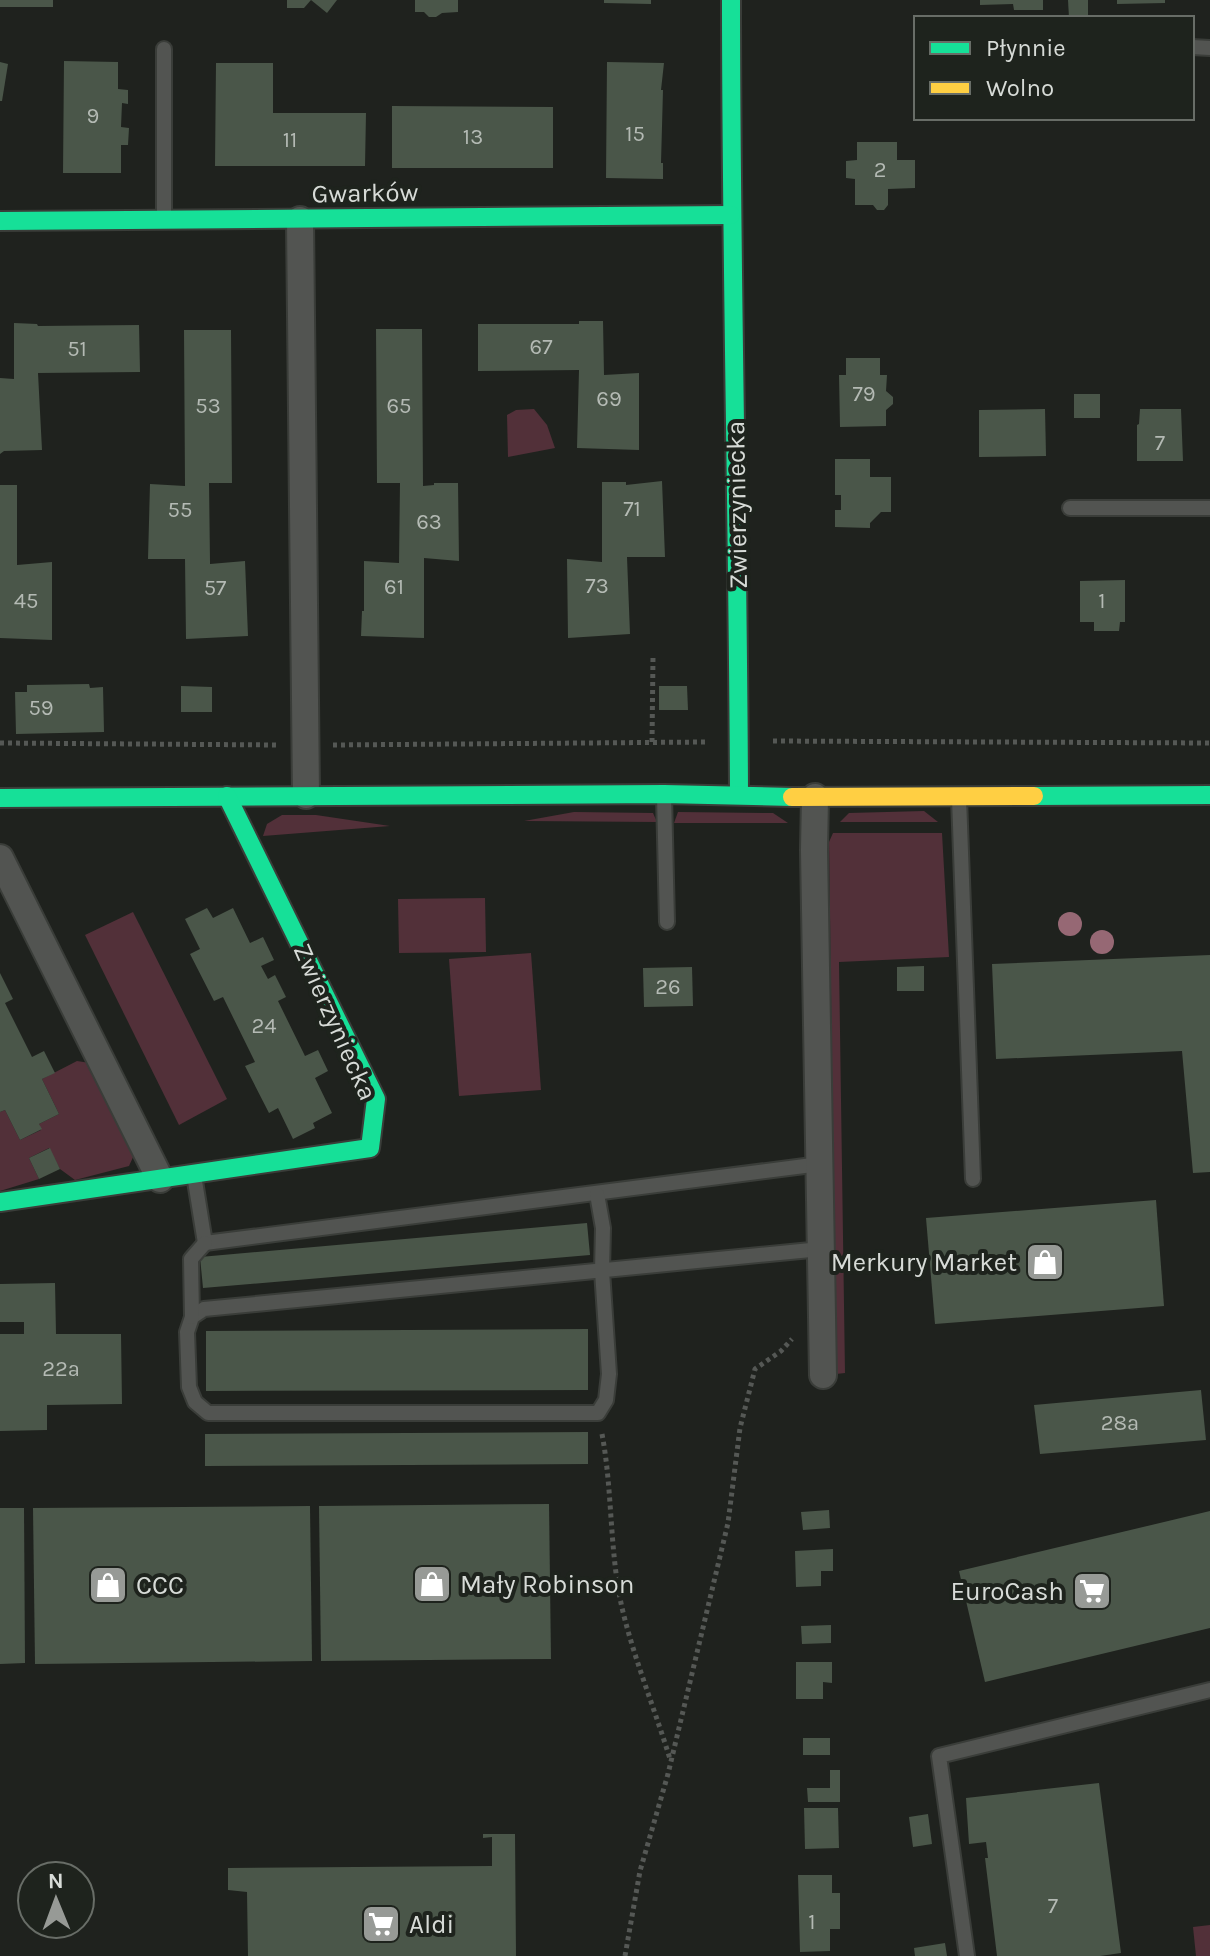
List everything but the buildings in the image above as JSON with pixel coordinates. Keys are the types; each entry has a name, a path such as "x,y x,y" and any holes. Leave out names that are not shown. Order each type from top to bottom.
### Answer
{"street":[{"name":"Zwierzyniecka","path":"731,0 739,795"},
{"name":"Gwarków","path":"0,221 731,215"},
{"path":"300,220 306,795"},
{"path":"0,798 1210,795"},
{"name":"Zwierzyniecka","path":"0,1202 370,1148 376,1099 227,796"},
{"path":"815,797 823,1375"},
{"path":"0,858 160,1179"}],"lane":[{"path":"164,49 164,220"},
{"path":"1070,508 1210,508"},
{"path":"664,794 667,922"},
{"path":"959,797 973,1179"},
{"path":"597,1194 603,1228 602,1271 609,1374 606,1400 598,1413 208,1413 195,1402 189,1387 187,1332 192,1317 191,1259 205,1243 820,1164"},
{"path":"194,1174 205,1243"},
{"path":"192,1317 204,1309 821,1249"},
{"path":"967,1956 939,1756 1210,1690"}],"path":[{"path":"652,742 653,657"},
{"path":"772,741 1210,743"},
{"path":"328,745 711,742"},
{"path":"0,743 284,745"},
{"path":"625,1956 640,1871 671,1759 728,1523 740,1428 755,1369 781,1351 798,1328"},
{"path":"598,1413 608,1467 613,1539 623,1611 671,1759"}],"shaded area":[{"path":"534,409 547,425 555,448 508,457 507,415 516,410"},
{"path":"924,811 938,822 840,822 849,813"},
{"path":"574,812 653,813 657,822 524,821"},
{"path":"678,812 773,813 788,823 674,823"},
{"path":"282,815 316,815 390,826 263,836 267,824"},
{"path":"833,833 942,833 949,957 839,962 845,1373 836,1374 829,842"},
{"path":"485,898 486,952 399,953 398,899"},
{"path":"133,912 227,1099 179,1125 85,935"},
{"path":"531,953 541,1090 459,1096 449,959"},
{"path":"77,1061 90,1063 134,1155 129,1166 75,1180 60,1169 49,1148 29,1158 39,1179 0,1191 0,1112 5,1110 20,1140 41,1130 39,1124 59,1114 42,1079"},
{"path":"1210,1925 1210,1956 1196,1956 1193,1927"}],"traffic: fast":[{"path":"731,0 739,795"},
{"path":"0,221 731,215"},
{"path":"0,798 664,794 792,797"},
{"path":"1034,796 1210,795"},
{"path":"0,1202 370,1148 376,1099 227,796"}],"traffic: slow":[{"path":"792,797 1034,796"}],"place":[{"name":"Merkury Market","path":"1045,1262"},
{"name":"Mały Robinson","path":"432,1584"},
{"name":"CCC","path":"108,1585"},
{"name":"EuroCash","path":"1092,1591"},
{"name":"Aldi","path":"381,1924"}]}
